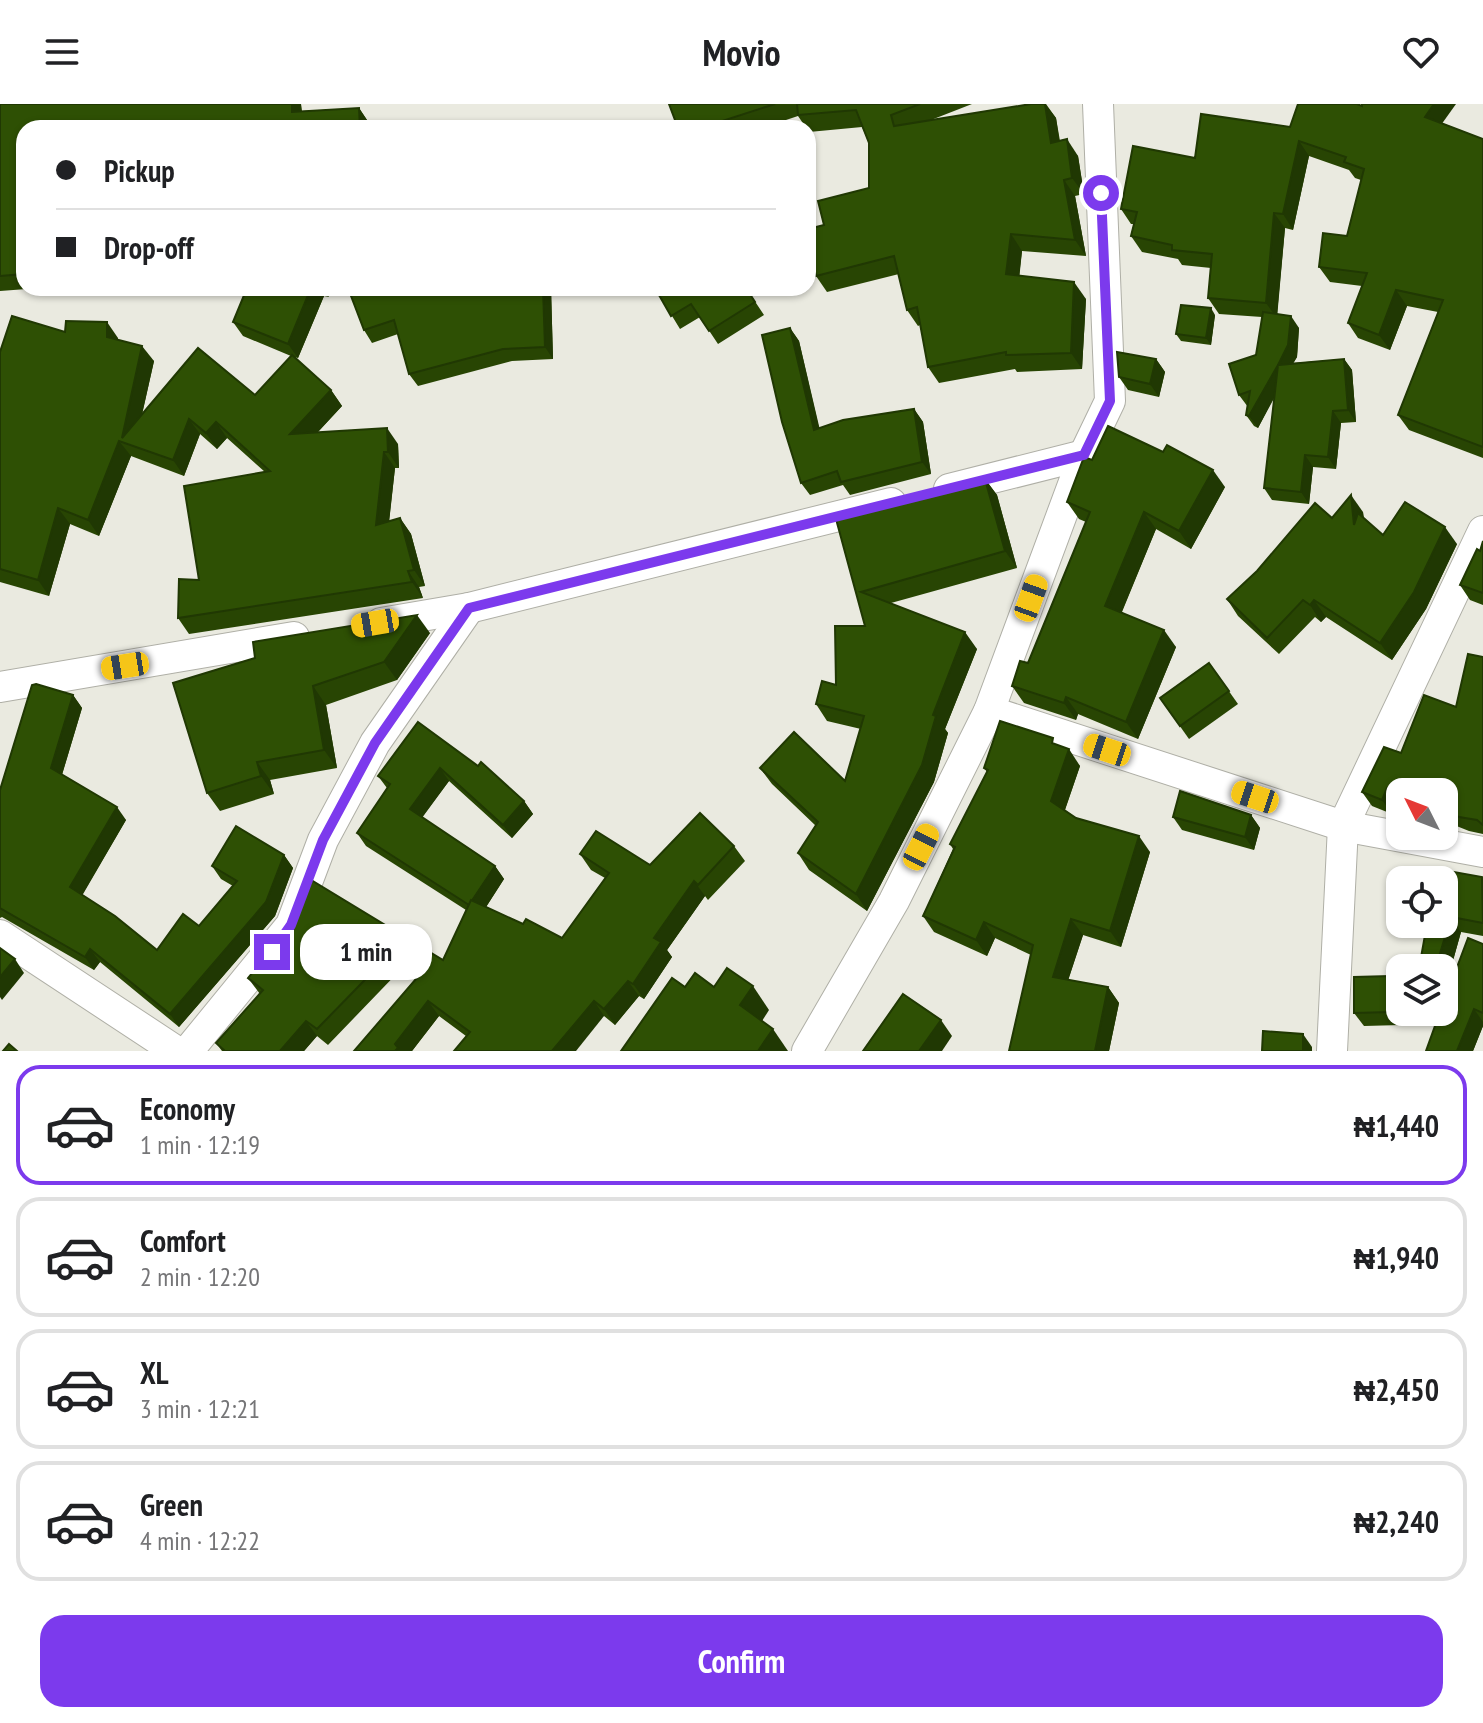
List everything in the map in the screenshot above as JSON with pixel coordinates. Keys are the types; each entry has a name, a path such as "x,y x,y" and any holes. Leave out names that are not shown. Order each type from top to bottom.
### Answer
{"street":[{"path":"807,1051 894,901 989,711 1084,455 1110,401 1098,104"},
{"path":"360,626 469,608 1084,455"},
{"path":"1332,1051 1343,826 1483,531"},
{"path":"188,1051 291,925 323,840 375,743 469,608"},
{"path":"0,687 328,631"},
{"path":"989,711 1343,826 1483,852"},
{"path":"0,935 176,1051"}],"building":[{"path":"0,104 292,104 292,112 359,108 360,120 16,120 16,275 0,276"},
{"path":"669,104 775,104 725,120 675,120"},
{"path":"797,104 920,104 891,115 894,126 1045,104 1051,143 1067,139 1072,178 1064,180 1075,240 1011,234 1006,274 1074,282 1071,353 1006,355 1006,352 928,367 917,307 907,310 894,256 816,276 816,227 824,225 818,201 869,188 869,143 856,110 798,115"},
{"path":"1298,104 1434,104 1425,117 1483,139 1483,447 1398,415 1443,300 1396,290 1379,335 1348,323 1367,273 1319,267 1323,233 1347,236 1364,169 1344,162 1346,157 1299,141 1283,214 1274,213 1266,303 1208,298 1212,254 1172,250 1172,245 1131,236 1137,212 1121,209 1133,146 1195,158 1201,114 1290,127"},
{"path":"244,296 308,296 288,344 233,322"},
{"path":"351,296 543,296 545,347 503,349 409,374 394,320 364,330"},
{"path":"660,296 751,296 755,302 709,331 691,304 671,316"},
{"path":"1181,305 1211,308 1206,338 1176,334"},
{"path":"1263,312 1291,316 1288,345 1249,416 1246,415 1250,391 1239,395 1229,364 1256,355"},
{"path":"12,316 65,332 66,321 107,322 107,337 142,346 122,438 198,348 255,395 292,355 331,390 290,434 387,428 388,452 384,452 376,525 400,518 414,570 408,571 412,582 178,618 179,579 199,580 184,486 270,471 216,422 206,433 189,419 173,460 119,441 88,520 58,508 38,580 0,569 0,352"},
{"path":"790,328 814,430 843,420 914,409 922,462 841,482 837,471 801,483 782,422 762,335"},
{"path":"1117,352 1156,359 1150,384 1119,377"},
{"path":"1344,359 1348,410 1333,411 1328,457 1305,455 1301,492 1264,488 1278,365"},
{"path":"1108,426 1163,452 1167,445 1213,470 1179,531 1144,512 1105,606 1164,630 1126,722 1066,697 1064,703 1012,686 1020,661 1028,663 1090,512 1067,502 1084,457 1092,460"},
{"path":"985,479 1005,551 861,592 965,632 933,715 936,716 922,765 856,894 798,853 818,822 760,768 794,732 845,781 864,716 816,704 822,681 836,685 835,626 865,626 836,519 852,515 851,512"},
{"path":"1351,495 1354,525 1358,513 1383,535 1405,502 1445,527 1414,592 1380,643 1314,600 1310,605 1303,600 1267,638 1227,599 1257,571 1315,503 1332,518"},
{"path":"1483,541 1483,593 1460,585"},
{"path":"417,615 384,662 313,686 324,750 257,762 261,776 207,793 173,683 255,658 253,642"},
{"path":"1468,654 1483,657 1483,825 1477,820 1458,817 1458,778 1386,778 1382,800 1362,792 1384,747 1401,753 1424,695 1456,707"},
{"path":"1209,663 1229,691 1180,726 1160,698"},
{"path":"32,685 73,695 51,768 117,807 70,887 115,916 157,950 183,914 199,926 237,881 212,866 236,826 284,855 266,902 170,1014 90,949 85,957 0,908 0,790"},
{"path":"1000,721 1053,738 1052,743 1069,749 1051,801 1076,818 1139,836 1110,931 1071,919 1053,977 1108,987 1095,1051 1009,1051 1033,945 984,922 976,940 923,916 955,847 950,844 988,770 984,768"},
{"path":"418,722 478,766 481,762 524,801 503,825 440,768 410,809 495,866 469,905 357,833 390,784 378,776"},
{"path":"1180,791 1251,815 1245,837 1173,817"},
{"path":"700,813 734,846 698,885 694,881 654,938 661,942 633,984 628,981 604,1009 594,1001 552,1051 454,1051 470,1032 428,1001 395,1044 398,1048 395,1051 354,1051 422,972 396,948 317,1029 306,1021 280,1051 225,1051 216,1043 263,990 248,978 295,921 311,880 443,960 471,900 523,924 526,919 562,938 609,873 580,854 596,831 650,865"},
{"path":"1458,873 1482,877 1483,923 1458,918"},
{"path":"1424,938 1445,938 1440,954 1422,954"},
{"path":"1468,938 1483,944 1483,1013 1474,1009 1457,1051 1426,1051 1435,1026 1458,1026 1458,965"},
{"path":"0,948 15,959 0,977"},
{"path":"727,968 753,986 740,1005 773,1029 758,1051 621,1051 672,978 685,987 695,973 714,987"},
{"path":"1386,976 1386,1012 1354,1013 1354,977"},
{"path":"903,994 941,1020 919,1051 863,1051"},
{"path":"1263,1031 1303,1034 1303,1051 1262,1051"},
{"path":"9,1044 17,1051 3,1051"}],"route":[{"path":"272,952 291,925 323,840 375,743 469,608 1084,455 1110,401 1101,193"}]}
